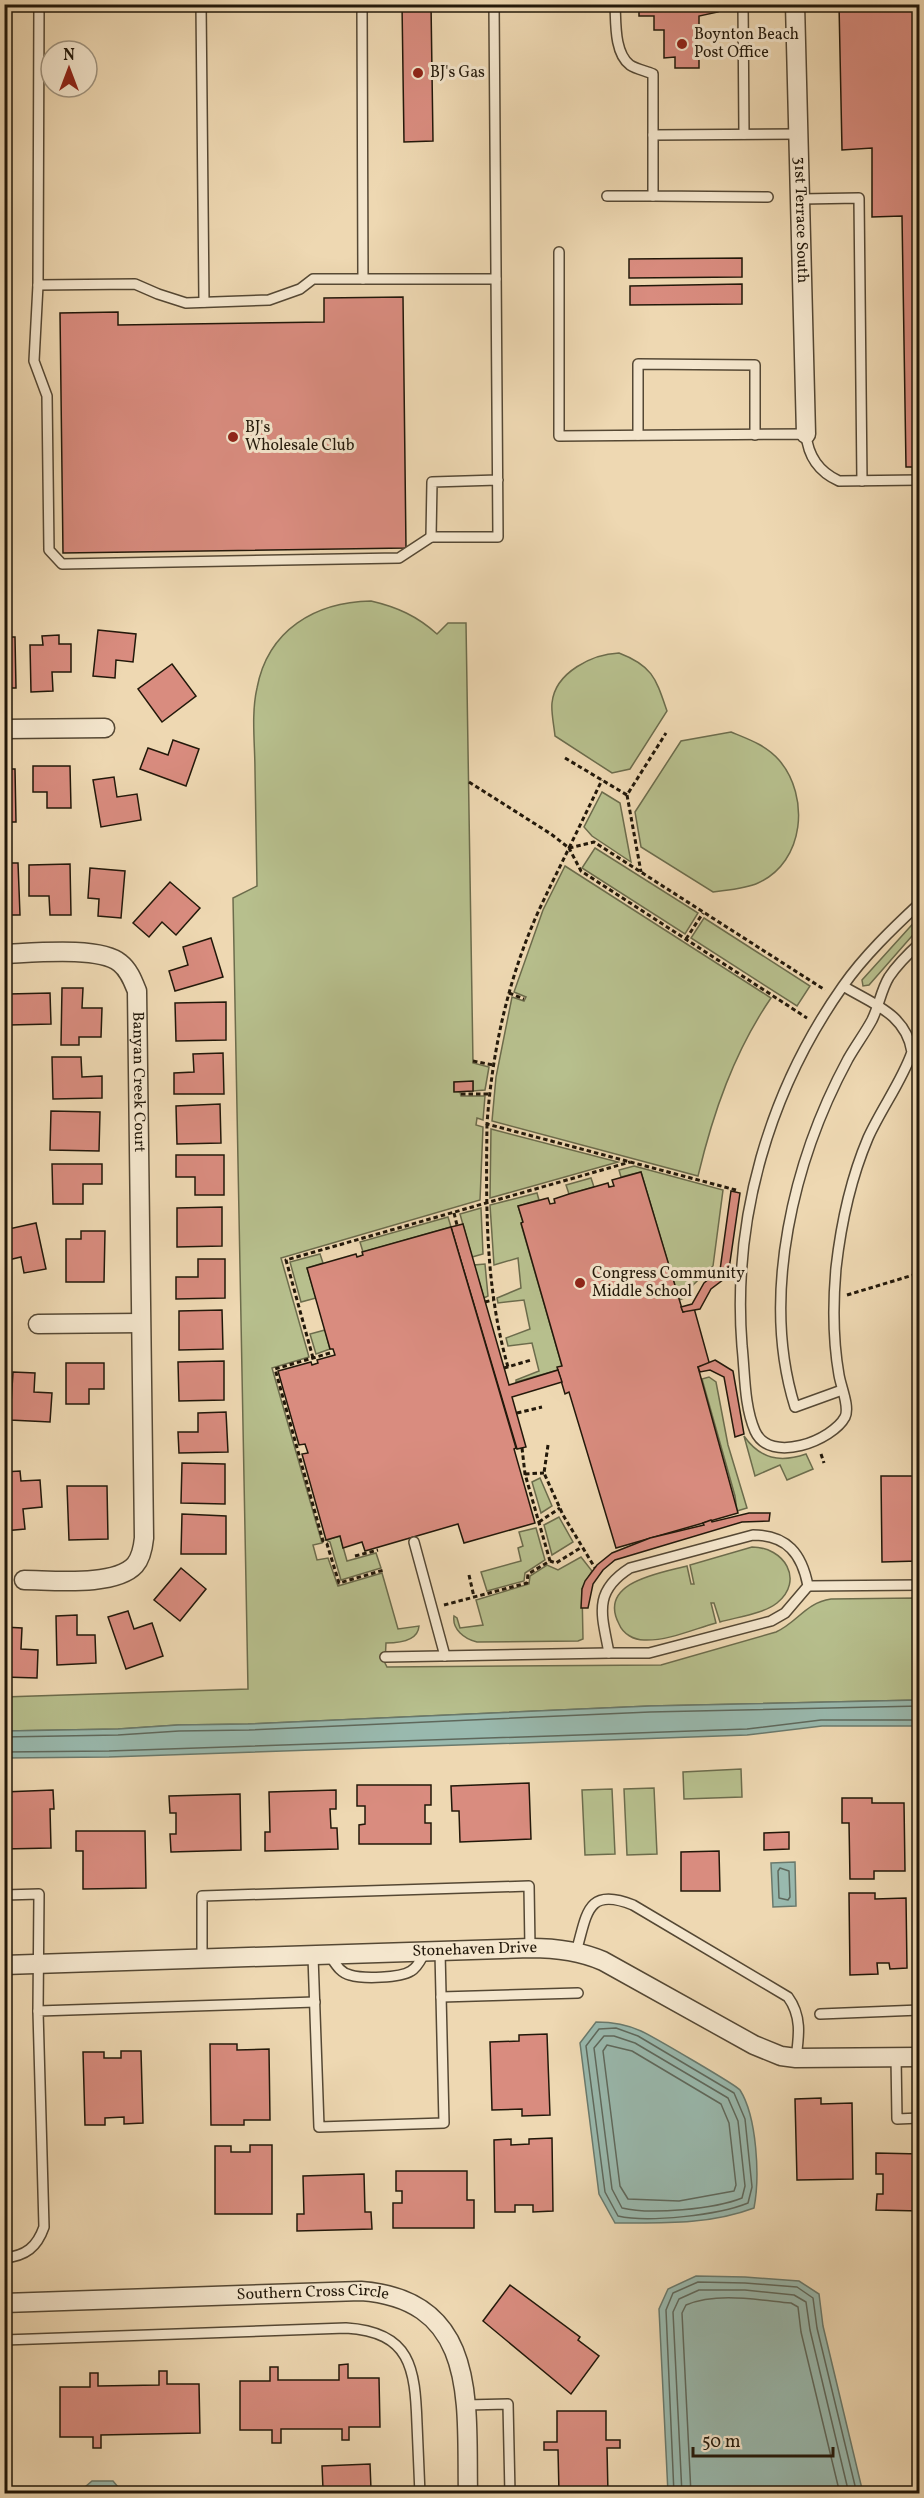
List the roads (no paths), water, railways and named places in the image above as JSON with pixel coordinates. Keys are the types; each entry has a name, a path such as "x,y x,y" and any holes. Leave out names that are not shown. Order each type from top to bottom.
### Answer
{"street":[{"name":"31st Terrace South","path":"795,4 806,434"},
{"path":"4,729 105,728"},
{"name":"Banyan Creek Court","path":"4,954 94,953 110,956 126,970 137,991 144,1538 142,1552 136,1564 124,1573 107,1579 24,1580"},
{"path":"38,1324 140,1323"},
{"name":"Stonehaven Drive","path":"4,1965 530,1948 576,1952 603,1961 754,2045 781,2056 796,2058 920,2057"},
{"name":"Southern Cross Circle","path":"4,2303 361,2291 387,2295 412,2305 434,2320 442,2330 461,2366 466,2405 468,2493"}],"lane":[{"path":"39,4 38,285 34,361 47,396 49,549 62,564 399,558 431,537 498,537 494,4"},
{"path":"201,4 204,302"},
{"path":"362,4 363,279"},
{"path":"615,4 621,56 630,65 653,74 653,196"},
{"path":"743,4 744,134"},
{"path":"653,135 799,134"},
{"path":"607,196 768,197"},
{"path":"801,199 859,198 862,481"},
{"path":"559,252 559,436 806,434 807,448 813,459 829,476 839,481 920,480"},
{"path":"38,285 135,284 186,303 269,300 300,289 313,279 496,279"},
{"path":"638,435 638,364 755,365 755,435"},
{"path":"431,537 432,482 498,480"},
{"path":"843,986 877,1005 903,1025 910,1039 912,1052 868,1139 853,1181 843,1224 836,1269 835,1322 842,1390 847,1413 841,1424 833,1431 792,1449 782,1449 771,1447 761,1441 755,1432 746,1388 741,1326 741,1278 747,1215 763,1147 787,1084 843,986 883,940 920,903"},
{"path":"842,1390 795,1407 789,1388 783,1346 782,1294 787,1229 802,1168 821,1117 848,1059 873,1018 889,978 920,943"},
{"path":"609,1653 604,1623 604,1596 612,1581 630,1568 753,1535 764,1535 774,1537 795,1552 805,1568 808,1586"},
{"path":"414,1542 445,1656"},
{"path":"385,1657 649,1653 771,1621 785,1612 808,1586 920,1586"},
{"path":"202,1960 202,1896 529,1886 530,1948"},
{"path":"4,1895 39,1894 38,2011 44,2227 39,2240 29,2251 16,2257 4,2258"},
{"path":"576,1952 586,1917 596,1901 606,1897 616,1898 633,1905 788,1997 797,2014 799,2036 796,2058"},
{"path":"321,1956 315,2002 319,2127 444,2123 441,1997 432,1952"},
{"path":"441,1997 578,1993"},
{"path":"38,2011 315,2002"},
{"path":"820,2014 920,2010"},
{"path":"896,2057 897,2119 920,2118"},
{"path":"4,2340 346,2328 367,2330 387,2338 402,2352 413,2371 416,2391 420,2493"},
{"path":"466,2405 508,2404 510,2493"}],"water":[{"path":"919,1700 919,1726 822,1726 747,1735 109,1757 5,1758 5,1731 248,1724 650,1706"},
{"path":"795,1862 796,1906 773,1907 771,1863"},
{"path":"596,2022 619,2024 641,2031 740,2090 750,2115 756,2148 757,2180 754,2208 720,2218 703,2220 668,2223 615,2223 599,2194 580,2043"},
{"path":"696,2276 799,2281 819,2294 823,2326 863,2493 668,2493 659,2309 668,2289"},
{"path":"92,2481 113,2481 123,2493 78,2493"}],"place":[{"name":"Boynton Beach Post Office","path":"682,44"},
{"name":"BJ's Gas","path":"418,73"},
{"name":"BJ's Wholesale Club","path":"233,437"},
{"name":"Congress Community Middle School","path":"580,1283"}]}
